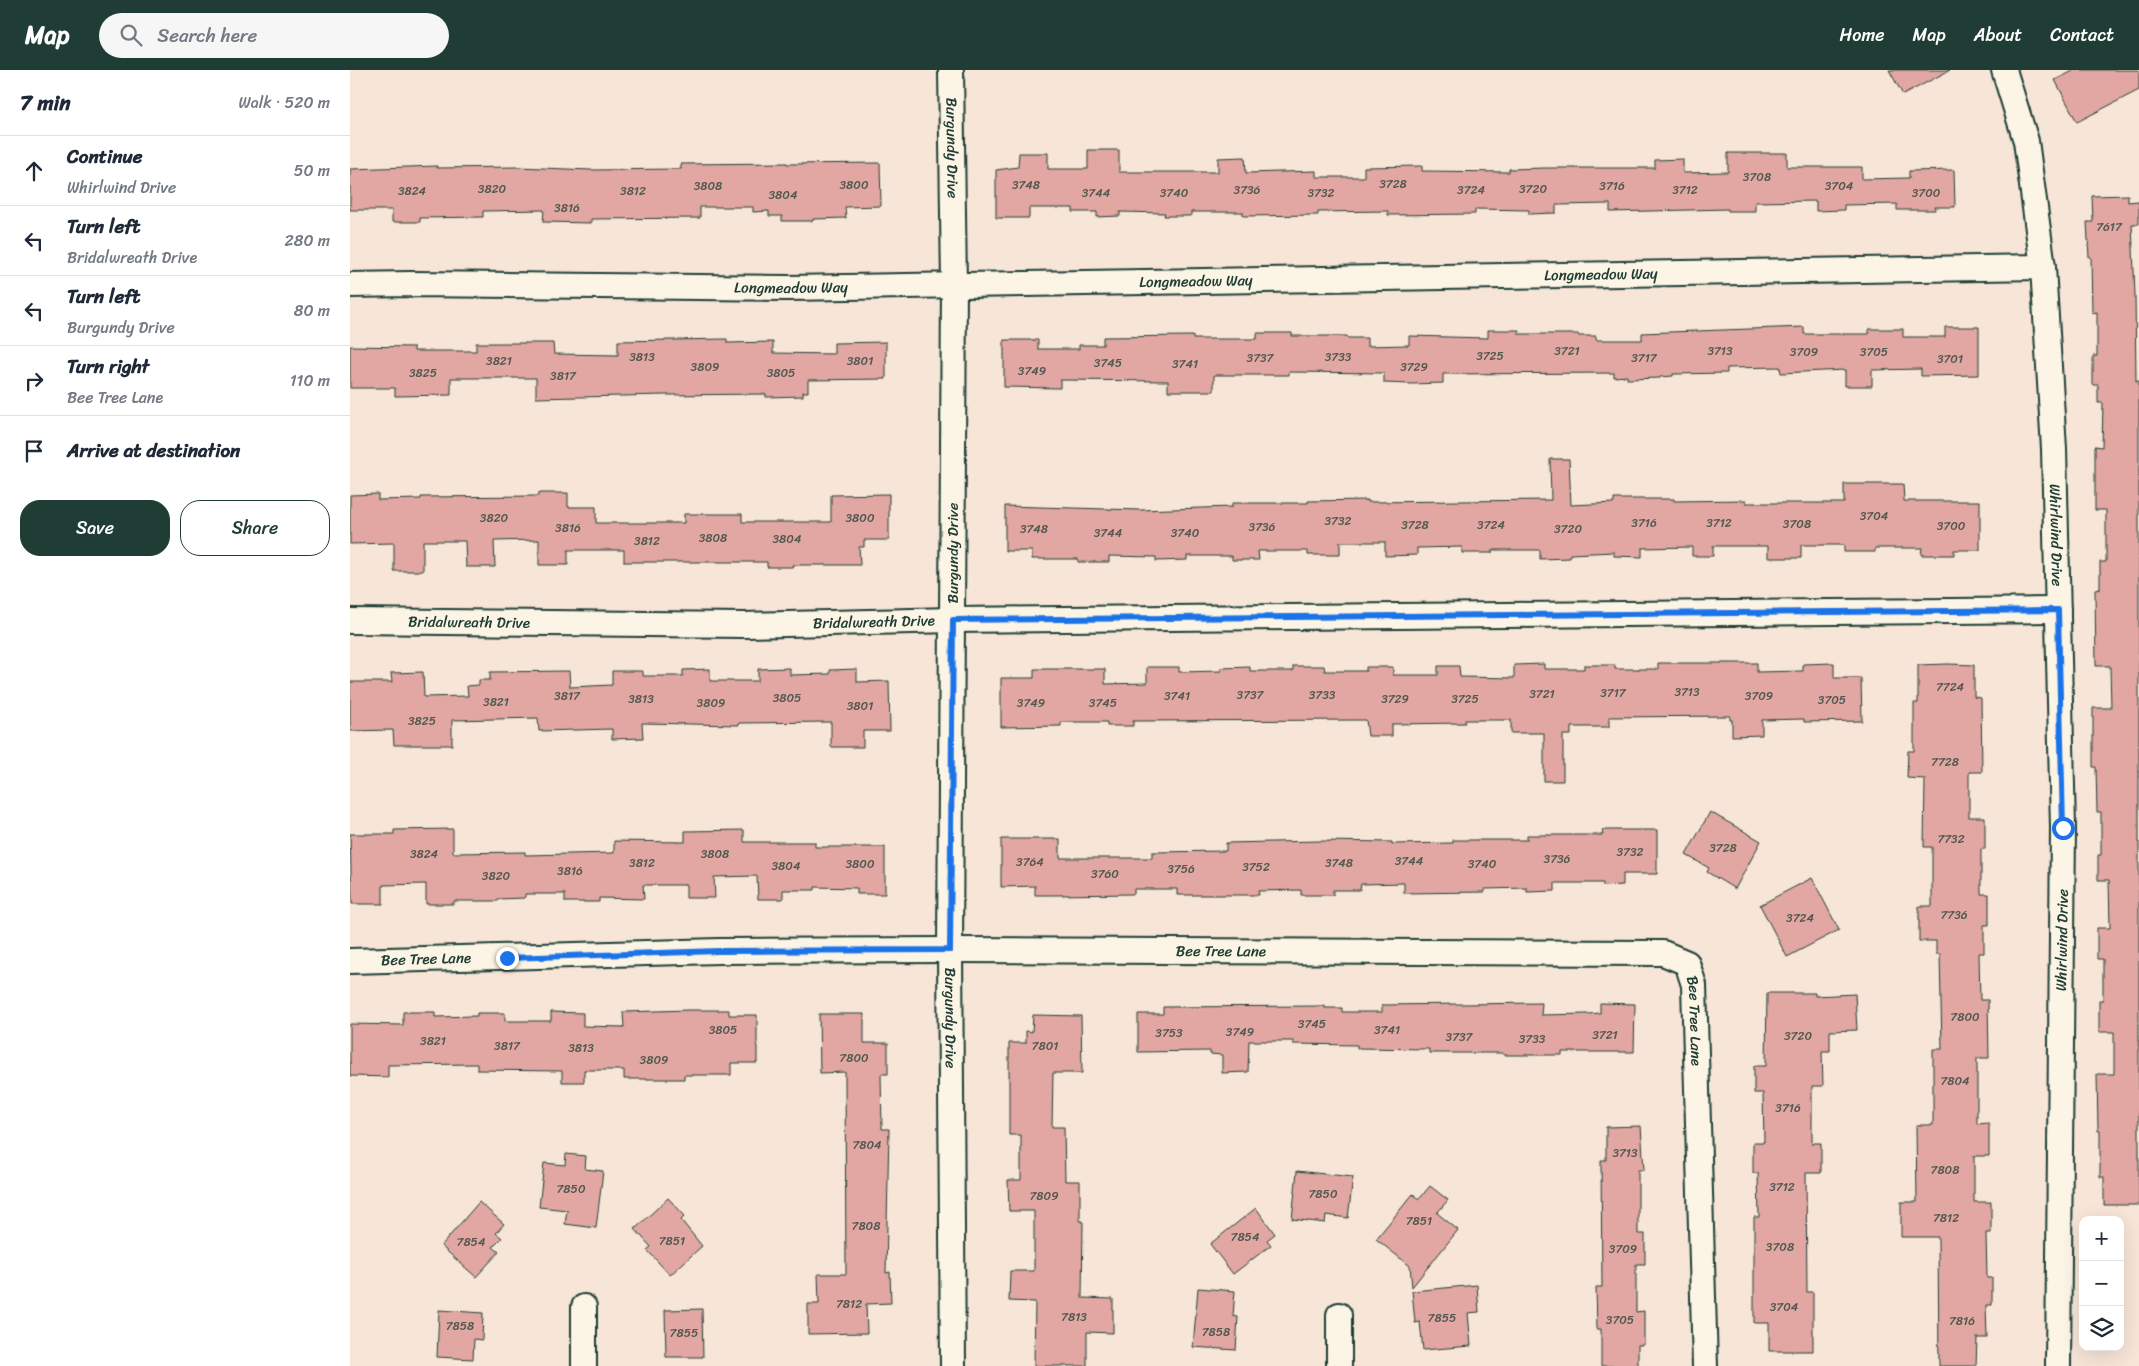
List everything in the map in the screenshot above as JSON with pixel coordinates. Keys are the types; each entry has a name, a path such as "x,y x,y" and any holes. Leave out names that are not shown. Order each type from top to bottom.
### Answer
{"street":[{"name":"Burgundy Drive","path":"951,70 954,285 950,950 953,1366"},
{"name":"Whirlwind Drive","path":"2004,70 2026,141 2043,266 2054,449 2063,828 2058,1366"},
{"name":"Longmeadow Way","path":"350,285 788,288 2043,266"},
{"name":"Bridalwreath Drive","path":"350,622 744,625 953,620 2058,610"},
{"name":"Bee Tree Lane","path":"350,961 719,951 1663,953 1687,963 1694,985 1705,1366"},
{"path":"584,1306 584,1366"},
{"path":"1339,1315 1339,1366"}],"building":[{"path":"1889,70 1950,70 1903,95"},
{"path":"2075,70 2139,70 2139,90 2077,122 2055,80"},
{"path":"1088,150 1119,150 1119,172 1218,172 1218,158 1245,157 1246,173 1316,171 1316,177 1364,177 1364,167 1422,166 1422,171 1509,172 1509,169 1655,168 1655,160 1683,159 1683,173 1728,172 1728,153 1787,153 1787,167 1862,167 1862,179 1909,178 1909,171 1954,170 1955,207 1935,207 1935,210 1897,210 1897,204 1844,205 1844,210 1816,211 1816,201 1755,202 1755,211 1728,211 1728,209 1610,212 1610,204 1556,205 1556,213 1529,214 1529,210 1475,209 1475,214 1388,215 1388,211 1318,212 1318,215 1243,216 1243,212 1191,212 1191,216 1164,216 1165,213 1120,212 1120,216 1097,217 1097,212 1073,212 1073,208 1029,208 1029,218 996,218 996,170 1018,167 1019,153 1048,153 1048,169 1088,169"},
{"path":"880,163 881,206 845,207 846,218 813,219 813,221 782,221 782,216 769,216 769,211 753,212 753,207 700,207 700,218 591,219 591,223 543,222 544,210 483,211 483,217 420,218 420,222 392,222 392,210 350,210 350,169 437,166 437,168 518,167 591,170 681,169 681,164"},
{"path":"2128,195 2128,202 2139,201 2139,224 2132,224 2136,381 2139,381 2139,1205 2104,1205 2104,1177 2100,1177 2097,1074 2114,1074 2114,1032 2099,1032 2099,1000 2103,1000 2103,959 2097,959 2097,928 2110,928 2109,880 2098,880 2098,855 2101,855 2101,812 2097,812 2096,767 2093,767 2093,708 2111,708 2110,666 2096,666 2095,590 2100,589 2100,562 2106,562 2106,510 2095,510 2095,446 2102,447 2103,403 2098,403 2098,385 2093,385 2093,356 2097,356 2097,312 2092,313 2091,257 2089,257 2087,222 2093,222 2092,196"},
{"path":"1804,327 1804,334 1869,334 1869,329 1903,329 1903,337 1945,337 1945,327 1979,327 1979,375 1921,376 1921,369 1872,370 1872,386 1845,386 1845,370 1781,373 1780,367 1727,368 1727,373 1673,374 1673,376 1660,378 1627,379 1627,376 1614,377 1614,373 1443,374 1443,383 1410,384 1384,383 1384,373 1289,372 1289,375 1214,375 1214,391 1168,391 1168,381 1060,380 1060,388 1004,387 1004,340 1038,340 1038,349 1079,349 1079,345 1103,345 1103,337 1193,336 1193,339 1257,339 1257,333 1292,333 1292,336 1367,338 1367,346 1409,345 1409,336 1488,338 1488,330 1519,330 1519,334 1578,334 1579,336 1596,336 1596,340 1642,340 1642,333"},
{"path":"727,339 727,343 773,342 773,353 834,354 834,343 886,342 886,379 808,380 808,392 803,392 803,396 766,397 766,394 536,398 536,378 451,378 451,395 395,396 395,388 350,388 350,346 414,347 414,351 476,351 476,343 553,343 554,354 618,355 618,341"},
{"path":"1550,459 1569,459 1571,505 1614,503 1614,499 1674,499 1674,501 1746,500 1746,503 1844,503 1844,484 1903,484 1904,501 1980,501 1980,550 1954,550 1954,555 1921,555 1922,548 1875,548 1875,552 1844,552 1844,545 1801,545 1801,558 1768,558 1768,546 1713,546 1713,556 1692,556 1692,547 1642,548 1642,557 1614,556 1614,552 1570,554 1570,558 1540,559 1540,550 1492,550 1492,553 1462,553 1462,547 1417,548 1417,555 1385,556 1385,542 1340,542 1340,555 1308,555 1308,551 1258,551 1259,560 1232,560 1232,556 1187,556 1187,560 1156,561 1156,557 1109,556 1109,562 1078,562 1078,559 1032,559 1032,551 1005,551 1005,506 1140,510 1232,507 1232,503 1308,503 1308,501 1551,500"},
{"path":"538,493 568,493 568,507 596,507 596,523 684,523 684,514 742,514 742,522 831,522 831,495 889,494 889,540 864,540 864,547 859,547 860,565 792,565 793,567 767,567 767,562 624,562 624,550 568,550 568,565 539,565 539,540 494,541 495,567 466,567 465,541 423,541 423,571 394,571 394,543 350,544 350,495 378,494 378,500 421,499 421,497 538,496"},
{"path":"1658,663 1757,663 1757,672 1803,671 1803,664 1834,663 1834,678 1861,678 1862,721 1804,722 1804,719 1762,720 1762,735 1732,736 1732,720 1730,720 1730,716 1609,717 1609,727 1571,727 1571,735 1563,735 1563,781 1544,781 1544,733 1511,733 1511,720 1465,720 1465,723 1392,724 1392,736 1368,736 1366,720 1133,721 1133,726 1107,726 1107,722 1061,722 1061,726 1001,727 1001,678 1034,678 1034,669 1105,669 1105,684 1147,683 1147,667 1179,667 1179,672 1221,671 1221,668 1250,667 1250,671 1293,671 1293,666 1324,666 1325,671 1366,671 1366,667 1393,667 1393,675 1438,675 1438,666 1459,666 1460,677 1514,678 1514,665 1544,664 1544,669 1584,669 1584,665 1615,665 1615,669 1658,669"},
{"path":"1918,665 1974,665 1974,697 1981,698 1982,772 1969,772 1969,817 1985,817 1985,849 1981,849 1981,894 1989,894 1989,925 1984,925 1984,953 1979,953 1980,1000 1988,1000 1989,1058 1977,1058 1977,1124 1989,1123 1989,1156 1974,1156 1974,1202 1991,1202 1991,1233 1986,1233 1987,1278 1992,1278 1992,1305 1986,1305 1987,1338 1977,1338 1976,1366 1939,1366 1938,1237 1901,1237 1901,1202 1917,1202 1916,1125 1933,1125 1933,1049 1942,1049 1940,954 1936,954 1936,941 1919,941 1919,906 1932,906 1932,847 1924,847 1925,779 1907,778 1908,751 1914,751 1914,703 1918,703"},
{"path":"790,668 790,675 830,674 830,670 857,669 857,682 889,681 890,731 863,731 863,747 831,747 831,722 739,723 739,725 642,723 643,738 612,739 612,729 539,731 538,718 452,720 452,745 394,745 393,730 350,731 350,682 392,682 391,673 423,672 424,697 468,696 467,686 479,685 479,680 490,680 490,672 569,671 570,687 612,685 612,671 643,671 643,676 683,676 683,670 710,669 710,681 758,681 758,669"},
{"path":"1710,812 1761,841 1735,889 1707,872 1709,868 1686,855"},
{"path":"453,829 453,853 525,852 525,855 614,853 614,841 685,842 685,831 744,830 744,842 815,842 815,847 885,847 885,894 857,894 857,888 815,887 815,890 783,890 783,899 758,899 757,876 714,877 715,898 686,898 686,885 643,885 644,899 599,898 599,902 565,902 565,894 525,894 525,898 498,899 498,901 454,901 454,904 426,904 426,884 383,885 383,904 352,904 350,834 394,834 394,830"},
{"path":"1602,830 1657,830 1657,874 1623,874 1623,885 1603,886 1603,883 1555,883 1555,891 1527,892 1527,888 1485,889 1485,892 1404,893 1404,883 1361,884 1360,890 1333,890 1333,895 1301,895 1301,890 1258,891 1259,895 1177,895 1177,889 1134,889 1134,894 1035,895 1035,886 1001,887 1001,839 1060,839 1060,858 1152,858 1152,852 1226,851 1226,843 1320,841 1392,842 1392,844 1453,843 1453,840 1527,840 1527,835 1603,835"},
{"path":"1812,878 1839,930 1787,957 1760,905"},
{"path":"1767,993 1815,993 1815,996 1855,994 1857,1030 1830,1031 1830,1051 1822,1051 1823,1086 1812,1086 1812,1143 1821,1143 1821,1173 1806,1173 1807,1292 1813,1292 1813,1351 1769,1351 1769,1323 1754,1323 1754,1217 1759,1217 1758,1173 1753,1173 1753,1142 1764,1142 1763,1093 1754,1093 1754,1066 1766,1066"},
{"path":"1542,1003 1541,1015 1600,1013 1600,1003 1635,1004 1634,1052 1562,1052 1562,1055 1429,1053 1429,1049 1357,1048 1357,1045 1293,1044 1293,1041 1249,1041 1248,1072 1222,1073 1222,1055 1210,1054 1210,1051 1138,1052 1138,1014 1163,1014 1163,1007 1325,1006 1325,1008 1342,1008 1342,1012 1382,1012 1382,1005"},
{"path":"729,1010 729,1015 757,1015 757,1063 731,1063 731,1075 684,1075 684,1079 624,1079 624,1070 584,1070 584,1082 562,1082 562,1071 477,1070 477,1064 388,1065 388,1077 350,1076 350,1024 403,1025 403,1012 435,1012 435,1017 477,1016 477,1013 505,1013 505,1021 551,1021 551,1012 583,1013 583,1026 624,1027 623,1012"},
{"path":"819,1014 864,1014 864,1043 888,1043 888,1074 881,1074 882,1129 889,1129 886,1273 890,1272 891,1303 866,1304 867,1333 808,1334 808,1304 819,1304 818,1274 846,1274 845,1072 820,1073"},
{"path":"1033,1015 1081,1016 1082,1073 1053,1073 1052,1127 1064,1127 1065,1181 1080,1181 1080,1221 1083,1221 1082,1298 1113,1299 1113,1333 1087,1332 1087,1366 1034,1366 1035,1302 1009,1301 1010,1271 1034,1271 1034,1211 1009,1211 1008,1180 1021,1180 1021,1135 1009,1135 1009,1043 1026,1043 1026,1031 1032,1032"},
{"path":"1641,1126 1644,1170 1638,1170 1638,1234 1645,1234 1645,1264 1636,1264 1636,1312 1644,1311 1644,1345 1638,1345 1638,1366 1601,1366 1601,1329 1597,1329 1596,1287 1602,1287 1601,1160 1606,1160 1606,1127"},
{"path":"566,1154 586,1156 585,1169 603,1171 596,1228 565,1224 567,1210 539,1207 544,1163 565,1165"},
{"path":"1297,1171 1353,1177 1348,1218 1326,1215 1325,1223 1292,1219"},
{"path":"1430,1186 1448,1200 1437,1213 1458,1230 1412,1287 1410,1266 1376,1239 1413,1194 1419,1199"},
{"path":"668,1198 685,1216 681,1220 702,1246 670,1275 647,1250 651,1247 635,1229"},
{"path":"479,1202 504,1224 496,1233 502,1238 493,1247 499,1252 476,1277 441,1246"},
{"path":"1256,1208 1275,1234 1267,1240 1271,1245 1233,1274 1210,1244"},
{"path":"1477,1285 1479,1312 1468,1313 1471,1346 1423,1350 1420,1322 1415,1323 1412,1291"},
{"path":"1198,1288 1235,1291 1233,1316 1238,1317 1236,1350 1193,1347"},
{"path":"702,1309 703,1357 666,1357 665,1310"},
{"path":"439,1310 483,1313 482,1340 474,1339 473,1359 437,1357"}],"route":[{"path":"507,958 719,951 950,950 953,620 2058,610 2063,828"}]}
